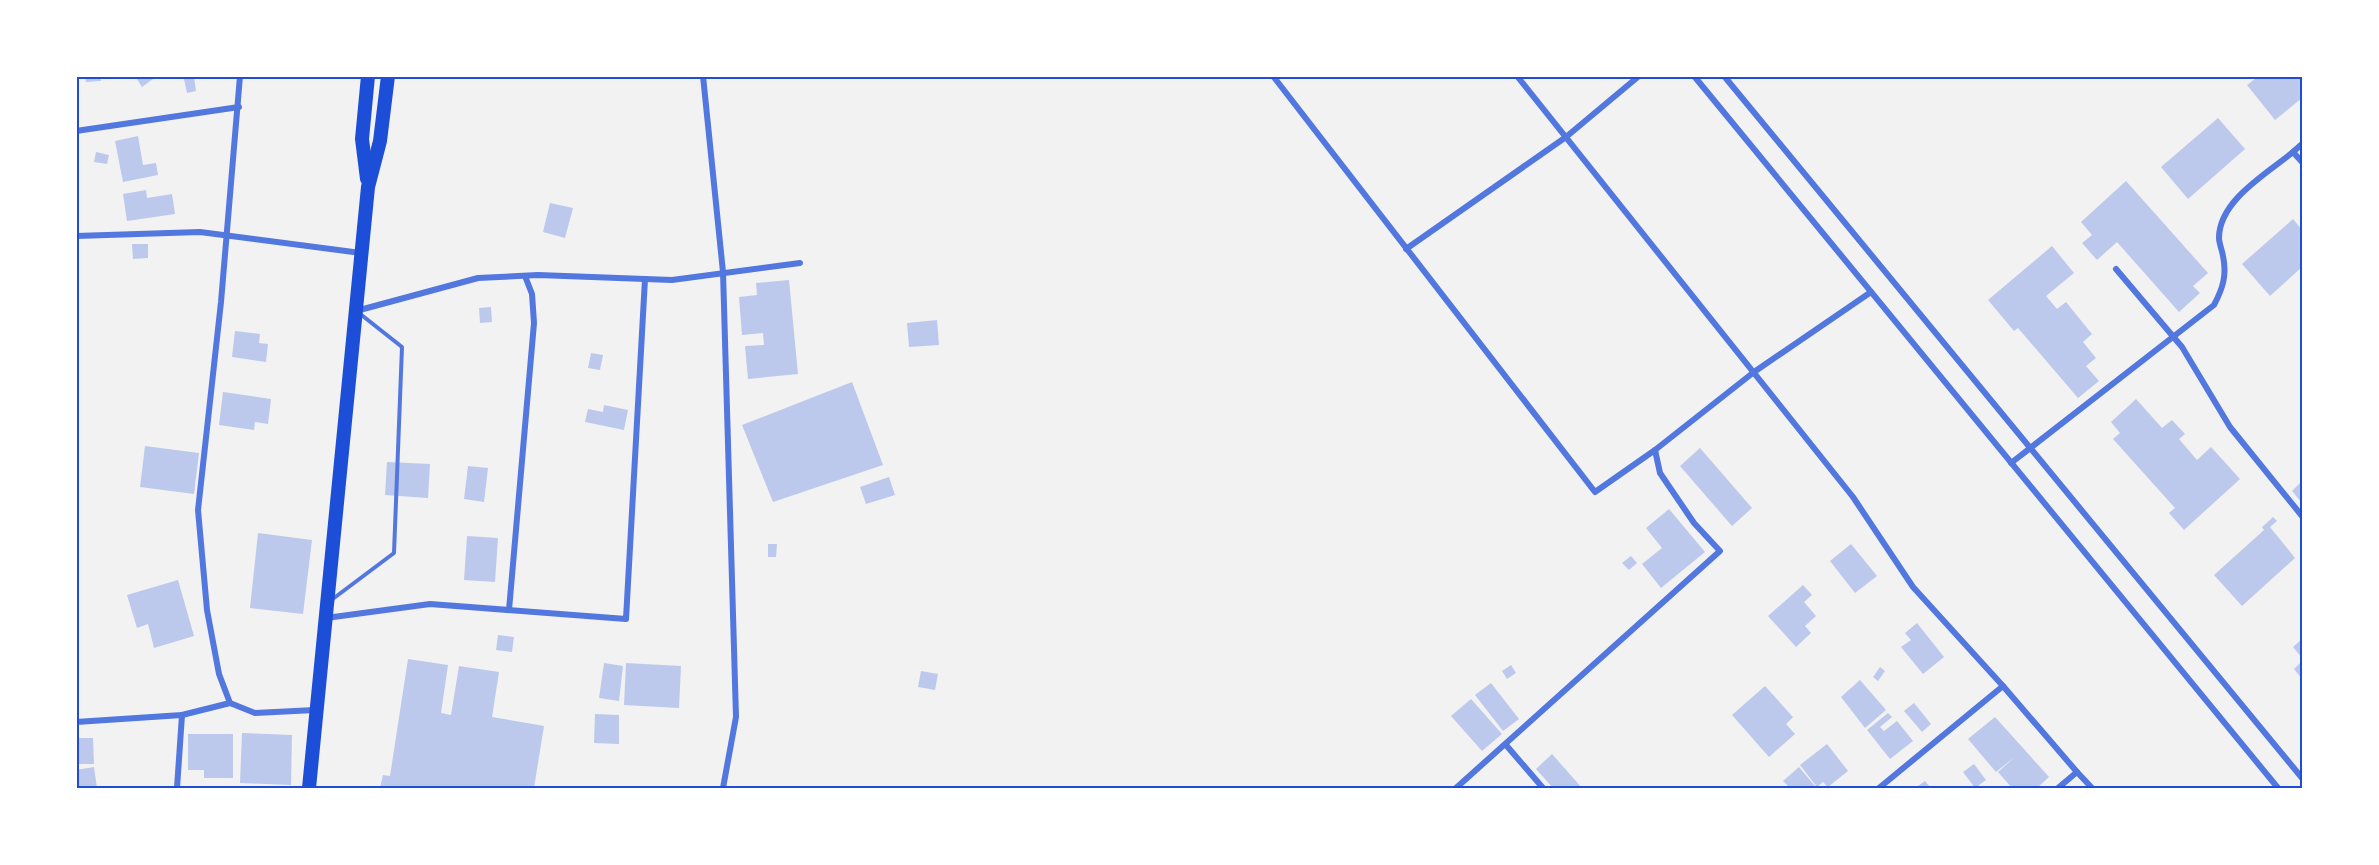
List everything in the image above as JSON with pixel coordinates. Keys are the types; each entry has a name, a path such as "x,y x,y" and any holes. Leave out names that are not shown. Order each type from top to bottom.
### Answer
{"main road":[{"path":"368,76 362,139 368,187"},
{"path":"309,789 368,187 380,141 388,76"}],"street":[{"path":"230,702 219,674 207,610 198,510 227,237 240,76"},
{"path":"703,76 723,272 736,717 723,789"},
{"path":"1273,76 1595,492 1655,450 1754,372 1870,292"},
{"path":"1517,76 1853,497 1913,587 2092,789"},
{"path":"1406,249 1566,137 1639,76"},
{"path":"1694,76 2278,789"},
{"path":"1724,76 2302,778"},
{"path":"76,131 239,107"},
{"path":"2011,463 2214,305 2224,285 2224,259 2219,238 2222,220 2232,203 2302,144"},
{"path":"2293,152 2302,162"},
{"path":"76,236 200,232 362,253"},
{"path":"355,311 478,278 525,276 672,280 800,263"},
{"path":"2116,269 2173,336 2230,427 2302,516"},
{"path":"509,610 534,323 532,294 525,276"},
{"path":"326,618 430,604 626,619 645,279"},
{"path":"1456,789 1720,551 1694,523 1660,473 1655,450"},
{"path":"1879,789 2003,686"},
{"path":"76,722 182,715 230,702 255,713 317,710"},
{"path":"177,789 182,715"},
{"path":"1506,745 1543,789"},
{"path":"2058,789 2077,772"}],"lane":[{"path":"327,603 394,554 402,347 355,311"}],"building":[{"path":"85,76 100,76 101,81 86,82"},
{"path":"135,76 151,76 153,79 142,87"},
{"path":"2259,76 2299,76 2302,81 2302,98 2275,120 2247,85"},
{"path":"194,77 196,91 187,93 184,79"},
{"path":"2218,118 2245,149 2188,199 2161,167"},
{"path":"138,136 143,165 156,163 158,175 123,182 115,141"},
{"path":"96,152 109,155 107,164 94,162"},
{"path":"2126,181 2208,273 2193,286 2200,293 2179,312 2117,242 2097,260 2082,243 2092,235 2081,222"},
{"path":"146,190 147,198 172,194 175,214 127,221 123,194"},
{"path":"550,203 573,208 565,238 543,232"},
{"path":"2293,219 2302,230 2302,267 2270,296 2242,264"},
{"path":"132,244 148,244 148,258 133,259"},
{"path":"2052,246 2074,273 2046,296 2057,309 2066,302 2092,334 2083,342 2096,358 2086,366 2099,381 2078,398 2018,328 2014,331 1988,300"},
{"path":"789,280 798,374 748,379 745,346 764,345 763,333 742,335 739,297 757,295 756,283"},
{"path":"491,307 492,322 480,323 479,308"},
{"path":"937,320 939,345 909,347 907,323"},
{"path":"235,331 260,334 259,343 268,344 266,362 232,357"},
{"path":"591,353 603,355 600,370 588,368"},
{"path":"852,382 883,465 773,502 742,425"},
{"path":"223,392 271,399 268,424 255,422 254,430 219,425"},
{"path":"2136,399 2162,428 2172,420 2185,434 2179,439 2197,460 2211,447 2240,479 2184,530 2169,513 2175,508 2113,439 2120,433 2111,422"},
{"path":"604,405 628,410 624,430 585,422 588,409 603,412"},
{"path":"145,446 199,453 194,494 140,487"},
{"path":"1700,448 1752,508 1732,526 1680,466"},
{"path":"387,462 430,464 428,498 385,495"},
{"path":"468,466 488,468 484,502 464,499"},
{"path":"889,477 895,495 866,504 860,487"},
{"path":"2302,481 2302,503 2292,491"},
{"path":"1669,509 1705,552 1661,588 1642,564 1662,548 1646,528"},
{"path":"2273,517 2277,521 2270,527 2295,558 2242,606 2214,575 2264,530 2262,527"},
{"path":"258,533 312,540 303,614 250,608"},
{"path":"467,536 498,538 495,582 464,580"},
{"path":"768,544 777,544 776,557 768,557"},
{"path":"1851,544 1877,576 1855,593 1830,561"},
{"path":"1631,556 1637,563 1629,570 1622,563"},
{"path":"178,580 194,636 154,648 148,624 137,628 127,595"},
{"path":"1803,585 1812,595 1804,602 1816,616 1805,626 1811,633 1796,647 1768,616"},
{"path":"1917,623 1944,657 1923,674 1901,647 1911,640 1905,633"},
{"path":"498,635 514,637 512,652 496,650"},
{"path":"2302,639 2302,658 2293,647"},
{"path":"408,659 448,665 441,713 451,715 459,666 499,672 492,717 544,726 534,788 380,788 383,775 390,776"},
{"path":"2302,661 2302,679 2294,669"},
{"path":"604,663 623,666 619,701 599,698"},
{"path":"626,663 681,666 679,708 624,705"},
{"path":"1511,665 1516,673 1507,679 1502,671"},
{"path":"1880,667 1885,671 1878,681 1873,677"},
{"path":"921,671 938,674 935,690 918,687"},
{"path":"1860,680 1886,710 1865,728 1841,697"},
{"path":"1491,683 1519,719 1503,731 1475,695"},
{"path":"1765,686 1793,717 1786,724 1795,734 1769,757 1732,715"},
{"path":"1471,699 1502,734 1482,751 1451,716"},
{"path":"1914,703 1931,724 1922,732 1904,711"},
{"path":"1888,713 1892,717 1880,727 1884,731 1897,721 1913,741 1890,759 1867,730"},
{"path":"595,714 619,715 619,744 594,743"},
{"path":"1995,717 2049,777 2037,788 2012,788 1998,772 2016,756 1996,772 1968,739"},
{"path":"242,733 292,735 291,785 240,783"},
{"path":"188,734 233,734 233,778 204,778 204,770 188,770"},
{"path":"76,738 93,738 94,764 76,764"},
{"path":"1827,744 1848,771 1828,787 1823,782 1817,787 1800,765"},
{"path":"1552,754 1582,788 1553,788 1536,769"},
{"path":"1974,764 1986,780 1975,788 1963,772"},
{"path":"94,767 97,788 76,788 76,770"},
{"path":"1799,767 1815,786 1813,788 1790,788 1783,781"},
{"path":"1925,781 1930,787 1915,788"}]}
